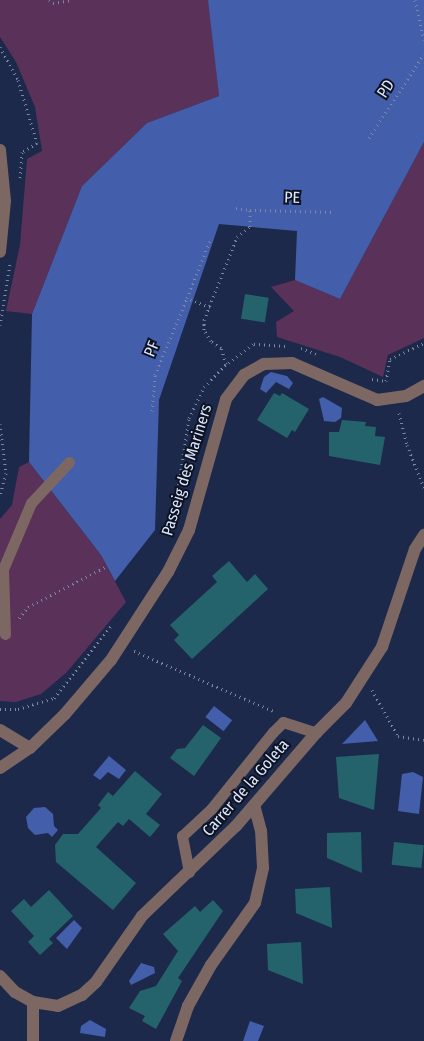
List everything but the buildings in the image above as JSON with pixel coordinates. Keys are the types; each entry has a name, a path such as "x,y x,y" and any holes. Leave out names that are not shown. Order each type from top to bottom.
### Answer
{"street":[{"path":"0,150 5,201 0,252"},
{"name":"Passeig des Mariners","path":"0,768 30,748 65,714 121,646 168,572 190,530 216,425 226,399 244,375 264,364 292,363 370,398 406,396 424,386"},
{"name":"Carrer de la Goleta","path":"33,1002 58,1006 82,995 96,982 142,916 189,872 254,805 316,733 346,703 382,646 415,549 424,535"},
{"path":"0,730 30,748"},
{"path":"176,1041 188,1006 255,903 263,868 261,831 254,805"},
{"path":"0,976 15,992 33,1002 33,1041"}],"lane":[{"path":"5,634 3,569 31,503 69,462"},
{"path":"189,872 182,836 211,809 283,722 316,733"}],"path":[{"path":"49,0 53,3 72,0"},
{"path":"414,0 424,40"},
{"name":"PD","path":"368,138 424,54"},
{"name":"PE","path":"236,208 333,212"},
{"path":"226,364 221,348 211,341 204,330 204,320 237,237 250,226 250,210"},
{"name":"PF","path":"152,411 155,375 211,238"},
{"path":"187,298 210,307"},
{"path":"364,378 386,381 390,358 424,343"},
{"path":"165,543 174,514 188,418 204,387 226,364 253,344 290,346"},
{"path":"299,348 324,358"},
{"path":"395,398 407,445 424,488"},
{"path":"0,424 6,473 0,495"},
{"path":"5,634 28,607 107,566"},
{"path":"0,709 18,709 54,698 116,620"},
{"path":"121,646 273,711 283,722"},
{"path":"364,676 398,736 424,740"}],"shaded area":[{"path":"0,0 209,0 219,96 147,123 82,186 32,314 6,311 20,245 27,159 42,151 35,107 16,62 0,37"},
{"path":"424,142 424,338 388,355 383,377 340,357 277,337 276,322 294,311 271,287 295,280 340,299"},
{"path":"29,462 101,555 126,602 66,673 41,694 16,702 0,701 0,519 12,505 19,467"}],"water":[{"path":"208,0 424,0 424,142 340,299 295,280 297,231 219,224 159,400 155,530 115,581 101,555 29,462 32,314 82,186 147,123 219,96"},
{"path":"271,372 287,376 293,383 289,389 276,382 266,393 260,389 264,377"},
{"path":"323,397 342,408 341,418 335,422 324,421 319,399"},
{"path":"214,706 232,720 224,731 205,717"},
{"path":"365,720 378,741 342,744"},
{"path":"109,756 126,770 119,779 108,772 100,780 93,775"},
{"path":"413,772 423,777 419,814 398,811 402,774"},
{"path":"45,807 53,814 54,826 58,830 52,837 48,833 35,835 28,828 26,817 34,808"},
{"path":"74,920 82,928 67,949 56,938"},
{"path":"141,963 154,967 155,973 131,985 129,981"},
{"path":"90,1020 106,1029 105,1037 80,1033 81,1026"},
{"path":"250,1021 264,1026 258,1041 243,1041"}]}
